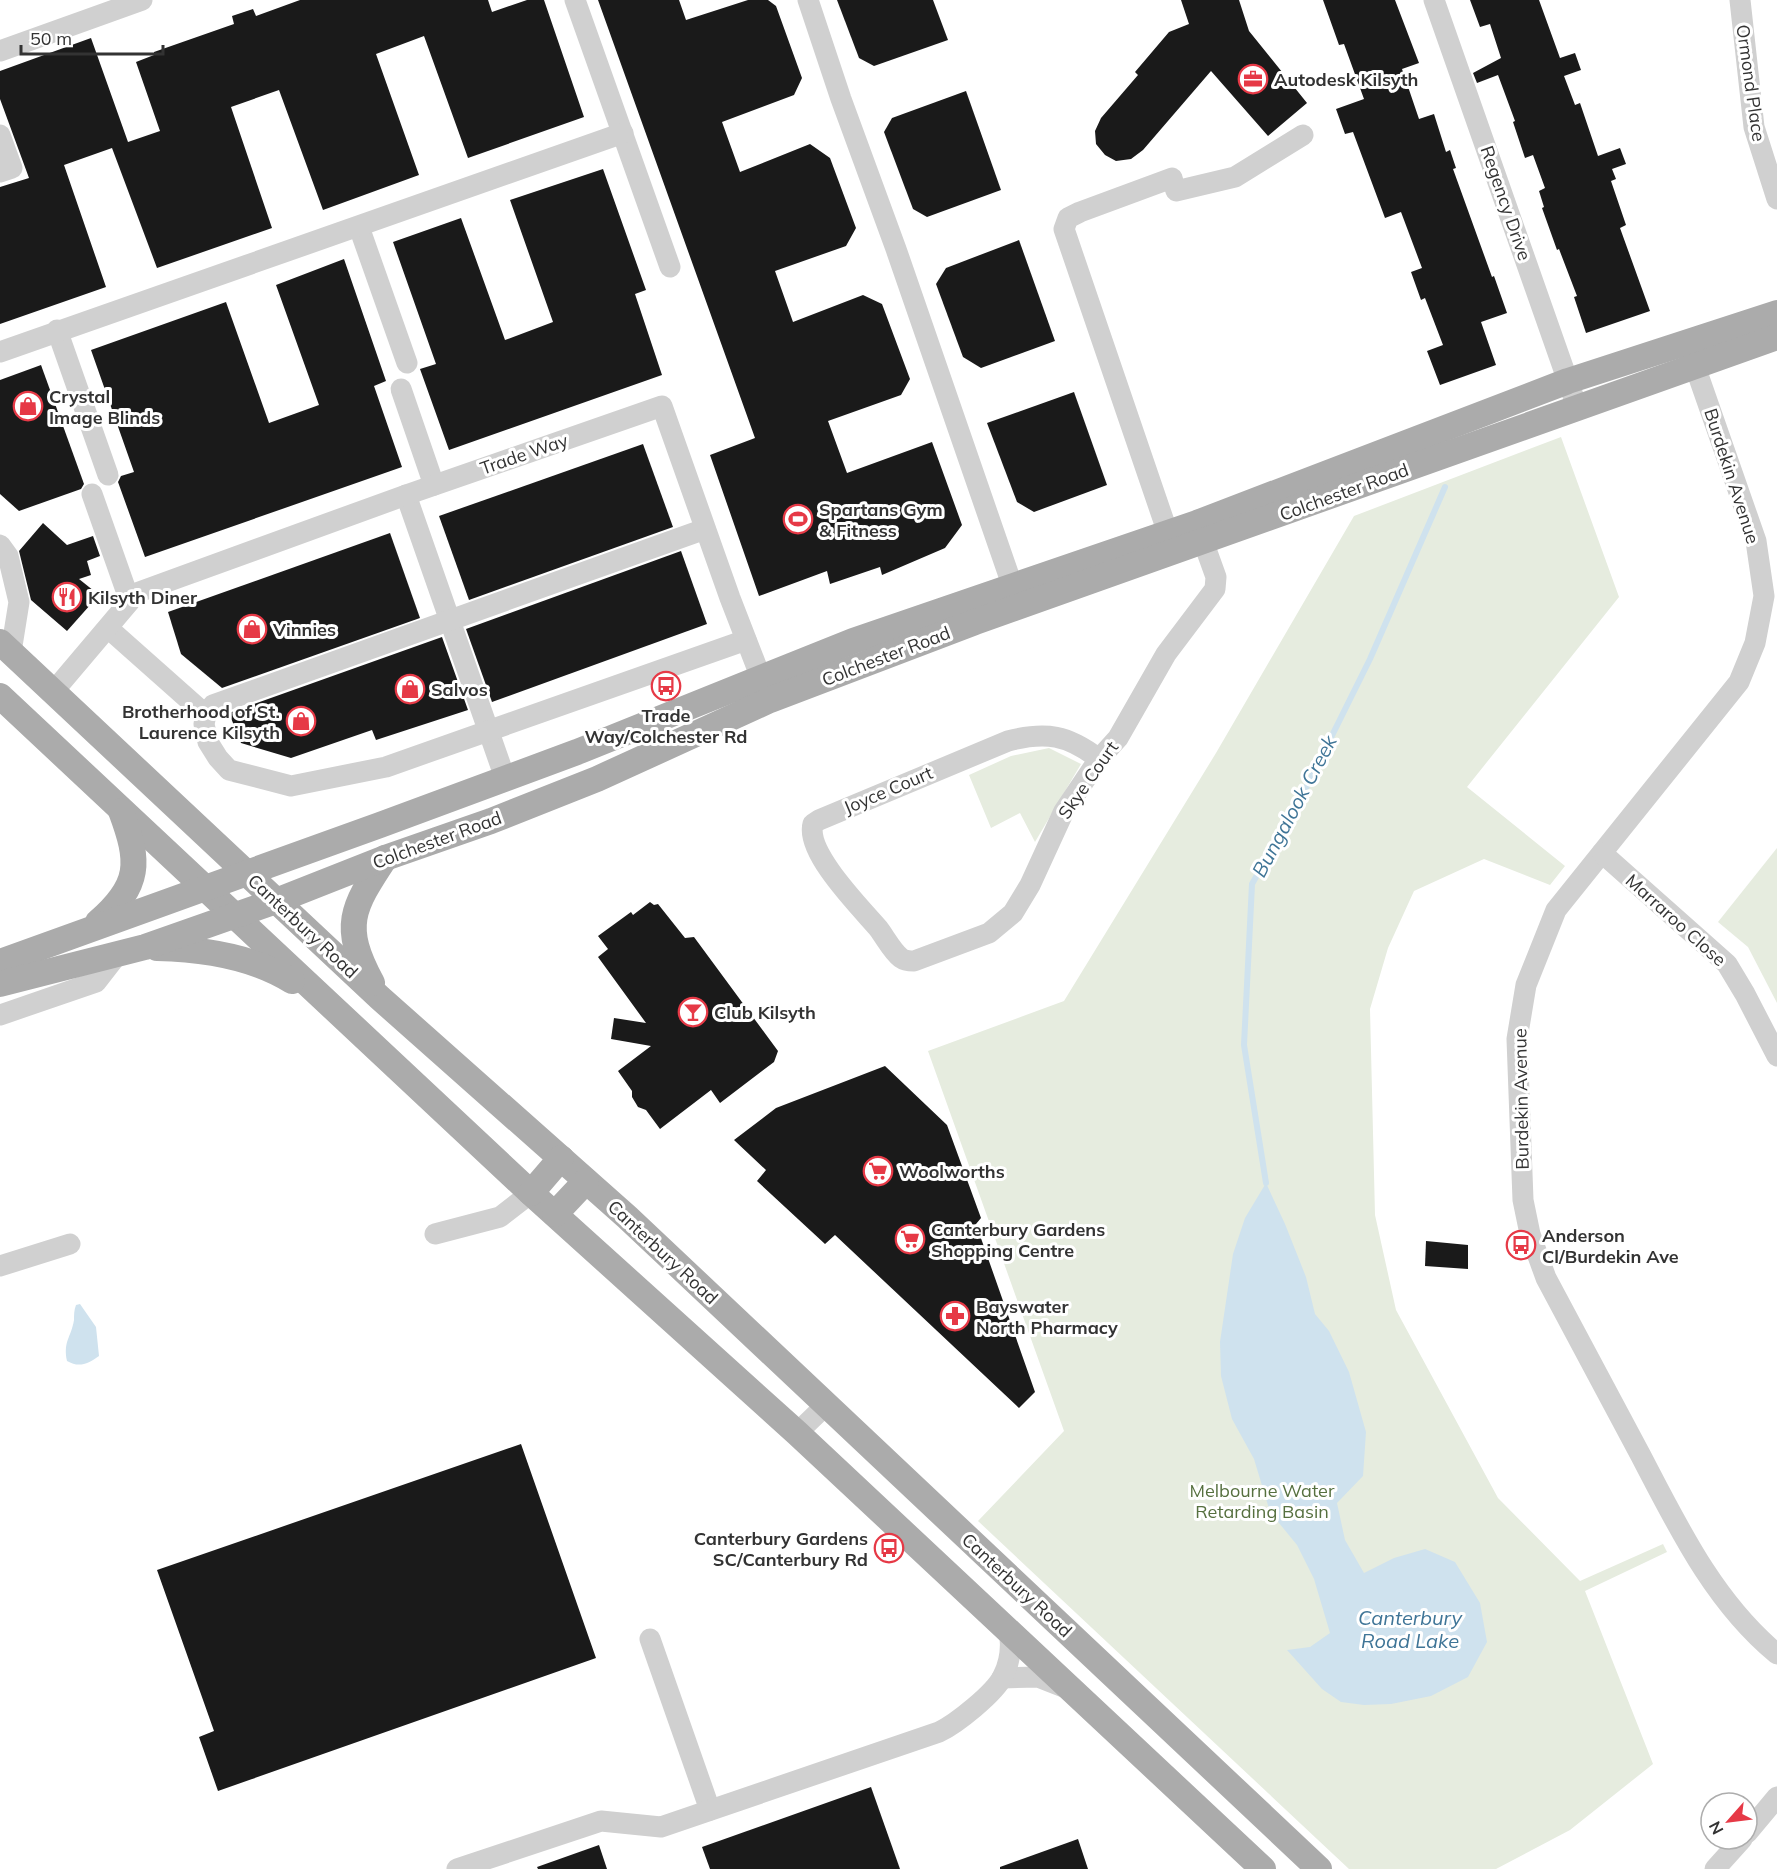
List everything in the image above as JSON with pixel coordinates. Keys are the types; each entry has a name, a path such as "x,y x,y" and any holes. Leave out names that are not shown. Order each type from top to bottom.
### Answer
{"main road":[{"name":"Colchester Road","path":"1200,532 1568,381 1777,313"},
{"name":"Colchester Road","path":"0,984 145,947 491,821 597,779 853,641 1016,597 1200,532 1368,484 1577,407 1696,368 1777,338"},
{"name":"Canterbury Road","path":"5,647 380,998 586,1181 1319,1869"},
{"name":"Colchester Road","path":"0,962 577,752 765,689"},
{"path":"0,696 324,1001 531,1193 797,1433 1263,1869"},
{"path":"91,928 117,906 127,890 132,872 134,855 121,809"},
{"path":"380,998 359,955 354,934 355,914 359,900 386,858"},
{"path":"145,947 202,951 253,962 284,975 324,1001"},
{"path":"531,1193 561,1158"},
{"path":"555,1214 586,1181"}],"street":[{"path":"0,51 142,0"},
{"path":"575,0 670,267"},
{"path":"808,0 1016,597"},
{"name":"Regency Drive","path":"1434,0 1577,407"},
{"name":"Ormond Place","path":"1740,0 1754,128 1777,199"},
{"path":"0,352 57,330 359,227 623,133"},
{"path":"0,135 12,168 0,172"},
{"path":"1171,542 1064,229 1068,218 1172,178 1176,191 1235,177 1303,135"},
{"path":"359,227 407,363"},
{"path":"57,330 108,476"},
{"name":"Burdekin Avenue","path":"1687,343 1756,541 1771,596 1739,682 1556,910 1526,985 1517,1039 1523,1200 1530,1234 1546,1278 1685,1540 1711,1582 1757,1638 1777,1654"},
{"path":"401,389 434,485"},
{"name":"Trade Way","path":"128,596 434,485 662,406 765,689"},
{"path":"53,692 130,601 92,494"},
{"path":"406,495 505,778"},
{"path":"705,529 213,705 206,715 204,724 208,742 229,770 291,786 386,767 746,640"},
{"name":"Skye Court","path":"889,942 900,957 907,961 914,961 989,933 1013,913 1030,885 1064,811 1099,759 1122,732 1166,654 1215,589 1216,577 1200,532"},
{"path":"0,545 8,556 19,602 5,647"},
{"path":"108,628 206,715"},
{"name":"Joyce Court","path":"889,942 832,873 815,835 990,747 1027,736 1056,737 1085,748 1099,759"},
{"name":"Marraroo Close","path":"1602,853 1727,963 1777,1056"},
{"path":"0,1015 96,982 117,955"},
{"path":"435,1234 500,1217 531,1193"},
{"path":"0,1266 70,1244"},
{"path":"797,1433 826,1405"},
{"path":"457,1869 601,1821 661,1827 939,1732 955,1724 1002,1678 1011,1650 1009,1630"},
{"path":"650,1639 710,1810"},
{"path":"1002,1678 1038,1677 1074,1692"},
{"path":"1759,1819 1777,1797"},
{"path":"1715,1869 1731,1851"}],"green space":[{"name":"Melbourne Water Retarding Basin","path":"1561,437 1619,597 1467,787 1565,866 1550,885 1484,859 1414,891 1388,948 1370,1009 1375,1215 1396,1310 1498,1498 1580,1581 1663,1544 1667,1552 1585,1591 1653,1764 1570,1830 1496,1869 1349,1869 978,1521 1064,1431 928,1051 1064,1001 1216,753 1354,516"},
{"path":"1049,748 1081,764 1035,842 1020,813 991,828 969,775 1011,756"},
{"path":"1777,848 1777,1003 1748,947 1718,922"}],"water":[{"name":"Canterbury Road Lake","path":"1266,1183 1306,1277 1315,1314 1329,1331 1349,1372 1366,1432 1363,1476 1337,1503 1345,1540 1364,1573 1394,1558 1425,1549 1455,1562 1480,1603 1487,1642 1468,1677 1431,1696 1391,1704 1364,1705 1341,1702 1322,1689 1287,1650 1310,1647 1330,1633 1314,1579 1297,1545 1270,1512 1254,1459 1232,1419 1221,1376 1220,1342 1233,1254 1245,1218"},
{"path":"80,1304 96,1327 99,1356 79,1365 67,1361 66,1349 73,1326 75,1307"}],"building":[{"path":"300,0 488,0 492,12 527,0 544,0 584,117 468,158 424,36 376,54 419,175 323,210 279,90 231,107 272,228 157,268 112,148 64,165 106,287 0,324 0,187 29,178 0,99 0,71 91,38 128,142 160,131 136,62 154,55 154,52 234,24 232,16 253,9 256,16"},
{"path":"598,0 679,0 686,20 748,0 768,0 776,6 802,78 794,95 722,122 740,172 810,144 830,158 856,228 846,246 775,271 793,322 863,295 882,304 910,379 901,395 828,421 847,473 932,442 962,525 945,548 882,575 880,567 830,584 827,571 759,596 710,455 755,438"},
{"path":"837,0 933,0 948,40 874,66 859,58"},
{"name":"Autodesk Kilsyth","path":"1181,0 1239,0 1249,31 1307,103 1268,136 1211,71 1143,150 1131,159 1116,161 1105,155 1096,144 1095,131 1101,118 1138,75 1135,72 1169,32 1189,24"},
{"path":"1323,0 1395,0 1419,63 1402,69 1419,119 1434,114 1446,152 1450,150 1456,168 1453,169 1507,313 1481,322 1496,365 1440,385 1427,351 1443,345 1425,298 1421,300 1411,272 1422,268 1401,212 1385,218 1353,132 1345,134 1336,109 1364,99 1344,44 1339,45"},
{"path":"1470,0 1539,0 1560,58 1575,53 1581,70 1564,76 1575,105 1580,103 1598,156 1620,148 1626,164 1612,169 1616,179 1611,181 1626,225 1620,228 1650,311 1586,333 1574,297 1577,296 1542,208 1544,207 1539,191 1545,188 1533,155 1525,158 1513,122 1515,121 1498,75 1477,83 1473,73 1501,58 1490,24 1480,27"},
{"path":"966,91 1001,190 927,217 913,209 884,132 892,118"},
{"path":"603,169 646,290 635,294 662,375 449,450 420,369 436,364 393,242 461,218 505,340 553,322 510,200"},
{"path":"1019,240 1055,341 981,368 963,357 936,284 946,268"},
{"path":"344,259 386,381 374,386 402,467 145,557 118,482 121,476 134,472 91,350 226,302 269,423 319,405 276,285"},
{"path":"41,365 84,484 81,489 19,511 0,494 0,380"},
{"path":"1074,392 1107,485 1034,512 1017,502 987,423"},
{"path":"643,444 673,527 469,600 439,516"},
{"path":"43,523 67,545 93,536 100,556 87,561 91,575 79,579 99,595 67,631 31,600 19,551"},
{"name":"Vinnies","path":"390,533 420,618 222,688 181,654 168,612"},
{"path":"681,551 707,624 492,702 466,629"},
{"path":"442,637 468,710 376,740 372,730 291,758 241,743 229,713"},
{"name":"Club Kilsyth","path":"650,902 654,905 658,904 685,938 694,937 778,1051 774,1062 720,1103 711,1090 660,1129 646,1110 638,1107 632,1097 632,1091 618,1071 651,1046 611,1039 614,1018 646,1023 598,957 608,949 598,936 631,912 633,915"},
{"name":"Canterbury Gardens Shopping Centre","path":"885,1066 947,1125 981,1218 976,1224 1035,1392 1019,1408 835,1235 825,1244 757,1181 766,1170 734,1140 776,1108"},
{"path":"1426,1241 1468,1245 1468,1269 1425,1266"},
{"path":"521,1444 596,1658 218,1791 199,1737 214,1731 157,1570"},
{"path":"871,1787 900,1869 710,1869 702,1847"},
{"path":"1078,1839 1088,1869 1000,1869 1000,1867"},
{"path":"599,1845 607,1869 538,1869 537,1867"}],"waterway":[{"name":"Bungalook Creek","path":"1266,1183 1244,1045 1252,884 1304,792 1370,659 1445,487"}],"place":[{"name":"Autodesk Kilsyth","path":"1253,79"},
{"name":"Crystal Image Blinds","path":"28,406"},
{"name":"Spartans Gym & Fitness","path":"798,519"},
{"name":"Kilsyth Diner","path":"67,597"},
{"name":"Vinnies","path":"252,629"},
{"name":"Trade Way/Colchester Rd","path":"666,686"},
{"name":"Salvos","path":"410,689"},
{"name":"Brotherhood of St. Laurence Kilsyth","path":"301,721"},
{"name":"Club Kilsyth","path":"693,1012"},
{"name":"Woolworths","path":"878,1171"},
{"name":"Canterbury Gardens Shopping Centre","path":"910,1239"},
{"name":"Anderson Cl/Burdekin Ave","path":"1521,1245"},
{"name":"Bayswater North Pharmacy","path":"955,1316"},
{"name":"Canterbury Gardens SC/Canterbury Rd","path":"889,1548"}]}
